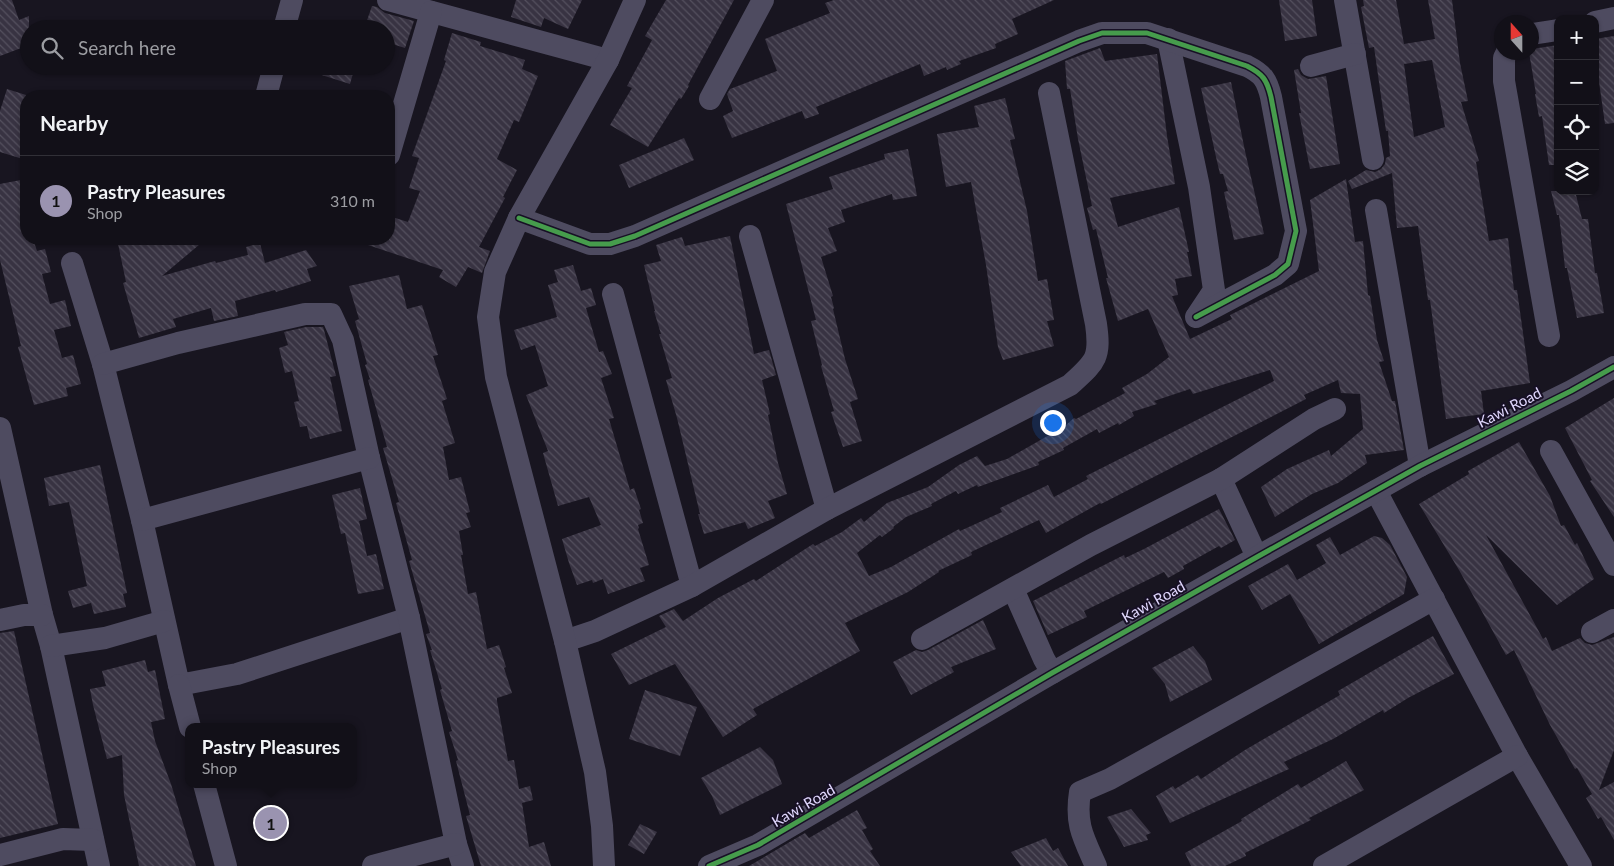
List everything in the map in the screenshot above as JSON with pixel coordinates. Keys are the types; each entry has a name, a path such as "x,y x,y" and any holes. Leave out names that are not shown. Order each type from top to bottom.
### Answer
{"street":[{"path":"286,20 292,0"},
{"path":"388,0 608,60"},
{"path":"604,866 602,826 595,772 565,641 496,377 488,317 495,272 519,218 608,60 635,0"},
{"path":"710,99 763,0"},
{"path":"1345,0 1373,159"},
{"path":"395,134 430,12"},
{"path":"1599,21 1614,18"},
{"path":"1539,33 1554,31"},
{"path":"519,218 590,244 610,244 635,236 1079,41 1102,33 1147,33 1168,39 1247,66 1260,73 1268,84 1296,231 1288,264 1275,275 1196,317 1214,290 1199,187 1168,39"},
{"path":"1311,66 1354,54"},
{"path":"1504,60 1504,81 1549,336"},
{"path":"268,90 272,75"},
{"path":"565,641 595,631 692,586 827,509 1070,386 1095,360 1099,344 1096,324 1049,93"},
{"path":"1376,210 1420,466"},
{"path":"750,236 827,509"},
{"path":"72,263 103,364 142,520 189,723"},
{"path":"612,294 692,586"},
{"path":"103,364 178,343 295,316 321,313 332,314 344,340 369,458 408,618 456,844 463,866"},
{"name":"Kawi Road","path":"709,866 758,845 1052,673 1420,466 1571,391 1614,367"},
{"path":"922,639 1091,545 1221,479 1314,419 1335,408"},
{"path":"0,428 42,615 51,646 99,866"},
{"path":"1551,451 1614,565"},
{"path":"142,520 369,458"},
{"path":"1221,479 1257,557"},
{"path":"1376,491 1517,756 1581,866"},
{"path":"1013,589 1052,673"},
{"path":"1096,866 1080,832 1077,811 1080,792 1110,778 1434,599"},
{"path":"0,620 24,615 42,615"},
{"path":"180,685 238,674 408,618"},
{"path":"1592,632 1614,620"},
{"path":"51,646 105,638 164,621"},
{"path":"1324,866 1517,756"},
{"path":"205,788 226,866"},
{"path":"0,854 63,839 92,840"},
{"path":"373,866 456,844"}],"building":[{"path":"0,0 12,0 19,20 29,16 29,20 20,20 20,48 0,56"},
{"path":"516,0 582,0 568,29 544,18 541,27 511,17"},
{"path":"666,0 734,0 689,86 681,99 679,98 648,147 610,125 632,88 627,86 652,40 645,36"},
{"path":"834,0 1054,0 1012,19 1018,34 995,44 996,48 959,61 961,64 947,70 946,67 924,76 920,64 816,107 819,114 805,119 802,111 732,138 723,116 733,111 727,94 730,89 777,71 765,39 830,13 825,3"},
{"path":"1279,0 1312,0 1317,36 1285,41"},
{"path":"1363,0 1396,0 1404,44 1435,39 1428,0 1452,0 1460,63 1468,101 1461,102 1479,161 1476,162 1489,241 1508,238 1514,290 1517,290 1530,383 1481,391 1484,414 1446,419 1418,226 1397,228 1392,173 1352,189 1348,181 1366,170 1375,172 1381,169 1385,164 1386,158 1390,156 1388,131 1386,131 1374,47 1369,48 1361,7 1364,6","holes":["1432,60 1445,127 1414,137 1404,64"]},
{"path":"372,6 385,13 414,21 405,48 395,45 395,20 367,20"},
{"path":"452,33 481,42 480,46 525,60 522,69 538,76 519,122 514,120 497,159 517,170 503,197 505,198 479,247 490,251 482,273 468,267 456,287 439,277 443,270 368,245 395,245 395,218 408,222 420,191 409,188 419,158 412,156 446,61 444,60"},
{"path":"1614,36 1614,123 1605,124 1599,82 1599,38"},
{"path":"1554,46 1554,165 1549,165 1542,116 1539,117 1530,60 1539,60 1539,48"},
{"path":"1100,48 1105,61 1157,54 1175,184 1110,198 1118,227 1179,207 1192,276 1175,279 1178,295 1172,296 1190,339 1232,319 1230,315 1319,271 1310,200 1346,179 1355,242 1363,241 1368,295 1370,296 1377,340 1384,361 1379,362 1392,401 1395,401 1404,450 1365,455 1367,463 1338,483 1312,494 1275,517 1261,487 1287,469 1329,450 1331,456 1363,429 1360,394 1341,393 1338,380 1304,395 1306,399 1100,503 1046,533 1039,520 971,552 972,555 938,571 908,592 845,623 860,651 753,709 757,715 723,737 675,664 629,685 611,654 666,627 659,616 674,609 683,621 718,598 754,579 756,581 813,544 815,546 842,532 861,518 864,522 887,503 928,487 959,465 977,456 985,466 1007,459 1065,426 1074,418 1076,419 1125,393 1122,388 1147,374 1169,357 1148,309 1118,321 1106,278 1108,278 1096,229 1093,230 1087,208 1092,206 1070,89 1067,89 1065,61","holes":["1270,370 1274,381 1086,476 1088,479 1054,497 1048,485 1000,508 1002,512 960,531 959,529 891,567 869,576 857,553 880,535 882,537 906,517 932,506 931,504 956,491 958,494 977,485 978,487 1039,465 1038,462 1064,450 1063,448 1097,429 1099,433 1118,423 1119,425 1134,416 1132,412 1157,404 1154,401 1190,389 1193,394"]},
{"path":"1298,69 1301,75 1308,79 1326,76 1340,164 1310,169 1299,113 1301,113 1294,70"},
{"path":"322,75 352,75 350,84"},
{"path":"1231,82 1264,234 1234,240 1224,192 1228,191 1223,174 1220,174 1201,88"},
{"path":"7,89 20,93 20,158 0,152 0,111"},
{"path":"1005,98 1015,139 1010,140 1027,211 1038,281 1047,279 1054,320 1047,321 1054,346 1003,360 998,347 971,182 946,187 937,134 979,127 974,106"},
{"path":"684,138 694,160 629,188 619,165"},
{"path":"908,149 917,196 893,200 892,194 841,210 845,222 828,228 837,251 821,257 833,296 831,297 833,309 845,359 858,399 850,402 862,441 843,447 831,412 834,411 811,321 816,320 786,204 833,189 829,177 885,159 884,154"},
{"path":"20,180 20,245 35,245 37,251 45,249 51,272 42,274 50,304 65,300 71,326 54,330 62,358 73,355 81,384 66,388 68,396 34,405 18,347 21,346 0,260 0,184"},
{"path":"1551,191 1554,191 1554,195 1576,195 1582,219 1588,219 1595,273 1597,273 1604,313 1577,318 1567,268 1565,268 1559,215 1557,215"},
{"path":"730,236 754,354 769,350 776,375 762,380 778,463 787,494 768,501 775,518 748,529 745,522 704,534 677,418 666,380 672,378 659,334 661,334 644,265 661,261 656,245 682,237 685,246"},
{"path":"118,245 199,245 162,276 215,261 216,263 248,255 246,247 253,245 260,245 265,263 306,250 317,266 307,269 311,281 276,292 275,290 235,301 238,316 214,321 211,308 173,319 176,327 139,338 123,283 126,282"},
{"path":"573,265 581,291 591,288 596,305 586,308 599,352 603,351 612,374 601,378 614,418 609,419 630,490 634,488 641,509 639,510 643,523 638,525 638,529 649,565 640,568 645,581 608,594 603,579 593,583 592,580 577,585 569,563 562,539 601,525 589,497 558,506 543,453 548,451 526,395 548,386 535,345 521,350 514,330 557,317 548,285 558,282 554,270"},
{"path":"399,275 407,309 422,305 438,355 433,356 447,399 442,401 455,443 443,447 449,480 461,477 470,512 466,513 471,527 459,531 468,594 476,592 487,649 499,645 506,667 504,668 512,693 497,698 497,701 508,761 514,760 519,789 530,786 533,800 522,803 529,847 544,842 551,866 481,866 466,816 470,815 456,761 458,760 449,732 452,731 430,650 432,650 426,634 430,633 409,561 412,560 396,503 399,502 383,448 387,447 368,380 370,379 365,365 367,364 355,321 359,319 349,286"},
{"path":"306,327 323,327 336,376 330,377 342,431 310,439 307,426 300,427 294,402 299,401 292,371 285,373 279,348 288,345 284,332"},
{"path":"1614,398 1614,517 1590,481 1592,480 1565,428"},
{"path":"1519,442 1550,496 1561,526 1564,525 1575,545 1577,543 1594,579 1557,605 1486,535 1543,639 1546,637 1552,651 1580,638 1585,643 1592,645 1614,637 1614,750 1599,790 1614,782 1614,840 1601,817 1598,819 1586,798 1592,794 1577,768 1575,769 1550,725 1514,650 1506,655 1459,570 1419,504 1469,474 1468,471"},
{"path":"100,465 127,593 123,594 126,607 94,614 91,603 73,608 68,591 87,586 69,502 49,506 44,478"},
{"path":"360,488 367,519 359,521 367,556 376,554 384,589 358,594 345,533 341,534 332,495"},
{"path":"1219,509 1235,540 1221,548 1219,546 1183,566 1184,569 1168,578 1164,572 1084,611 1087,617 1048,635 1033,601 1124,555 1125,558 1144,549"},
{"path":"1374,536 1382,538 1390,545 1407,577 1404,594 1319,644 1290,594 1262,610 1248,586 1288,564 1297,580 1326,563 1316,545 1330,537 1340,555"},
{"path":"983,620 996,649 951,667 954,672 911,695 893,662 916,650 922,652 928,650"},
{"path":"14,631 58,824 0,838 0,633"},
{"path":"1433,636 1454,674 1384,713 1383,710 1333,739 1284,762 1289,769 1170,823 1156,796 1173,786 1175,789 1198,775 1201,779 1245,750 1340,695 1338,691"},
{"path":"1193,646 1205,661 1212,680 1170,702 1165,684 1152,668"},
{"path":"145,660 148,672 155,670 165,719 151,722 155,741 171,784 196,866 139,866 124,795 122,755 107,759 93,705 90,689 106,686 102,671"},
{"path":"645,690 697,707 680,756 629,739"},
{"path":"760,747 773,760 782,784 720,815 712,796 701,778"},
{"path":"1346,761 1364,790 1309,818 1311,820 1245,853 1246,856 1225,866 1191,866 1185,853 1242,821 1241,819 1298,784 1301,788"},
{"path":"1131,809 1151,833 1146,835 1148,840 1124,847 1107,817"},
{"path":"857,810 867,828 862,830 873,849 870,851 880,866 749,866 805,833 809,838"},
{"path":"640,824 657,832 644,854 628,845"},
{"path":"1046,838 1053,851 1058,848 1068,866 1021,866 1011,852"}],"cycle path":[{"path":"519,218 590,244 610,244 635,236 1079,41 1102,33 1147,33 1247,66 1264,78 1271,97 1296,231 1288,264 1275,275 1196,317"},
{"path":"709,866 758,845 1052,673 1420,466 1571,391 1614,367"}],"place":[{"name":"Pastry Pleasures","path":"271,823"}]}
